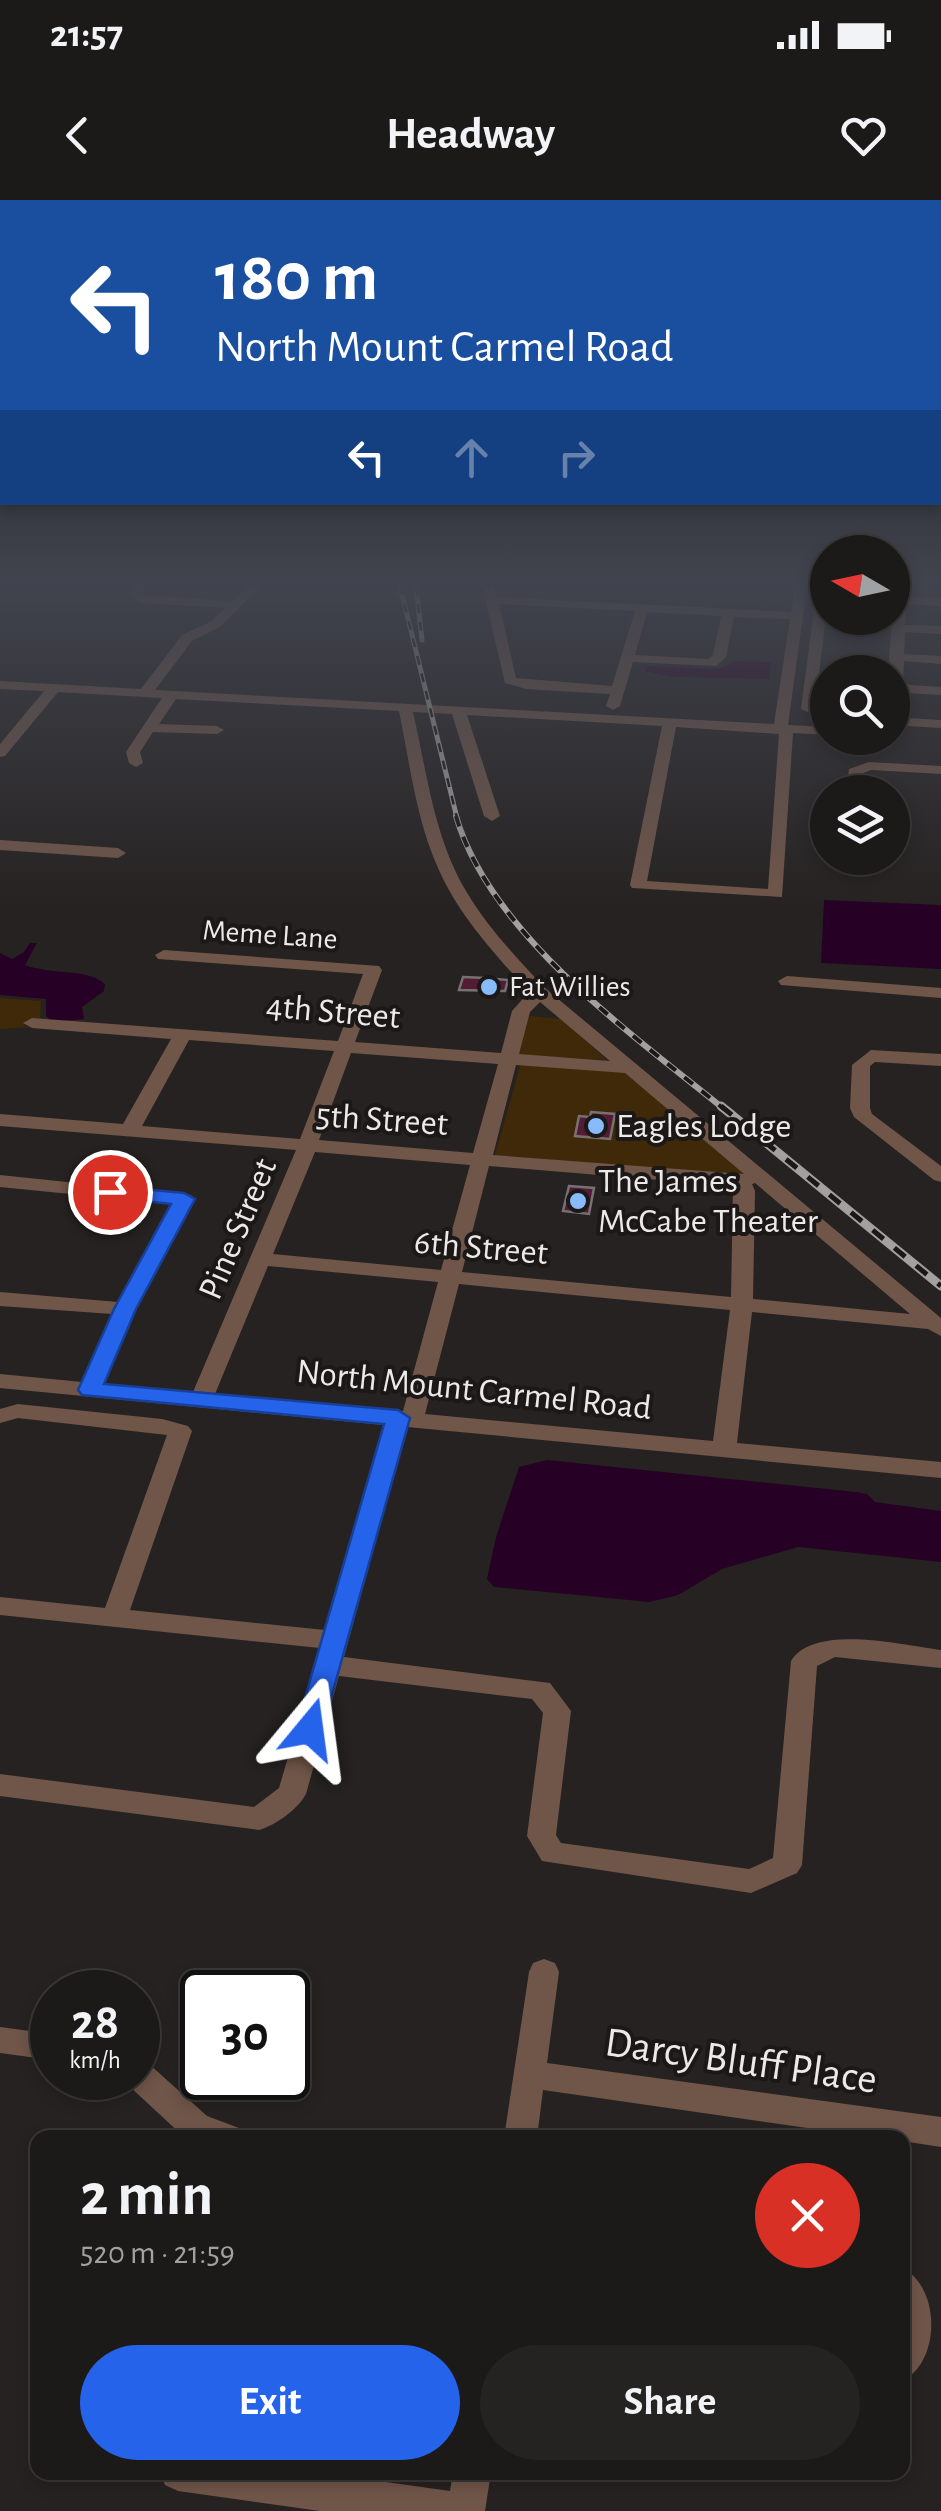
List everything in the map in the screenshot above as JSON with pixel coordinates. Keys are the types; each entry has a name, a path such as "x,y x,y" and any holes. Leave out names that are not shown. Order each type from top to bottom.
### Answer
{"street":[{"path":"0,753 49,694"},
{"path":"168,694 810,730"},
{"path":"136,762 132,752 172,694"},
{"path":"610,718 616,694"},
{"path":"780,728 785,694"},
{"path":"405,708 436,842 454,886 485,932 539,992 749,1178 938,1326"},
{"path":"458,710 492,816"},
{"path":"670,722 638,886 776,894 786,733 780,728"},
{"path":"910,722 941,724"},
{"path":"149,728 216,730"},
{"path":"910,736 941,738"},
{"path":"854,775 868,766 941,770"},
{"path":"0,845 118,853"},
{"name":"Meme Lane","path":"164,955 373,970"},
{"name":"Pine Street","path":"202,1398 308,1147 373,970"},
{"path":"787,981 941,992"},
{"path":"0,1785 259,1819 292,1794 332,1652 451,1279 521,1011 539,992"},
{"name":"4th Street","path":"32,1023 182,1036 193,1032 629,1068"},
{"path":"129,1131 182,1036"},
{"path":"941,1060 872,1056 862,1064 860,1108 864,1117 941,1176"},
{"name":"5th Street","path":"0,1120 483,1161 749,1178"},
{"path":"724,1450 742,1304 745,1191 749,1178"},
{"path":"0,1181 184,1199 125,1309 90,1390"},
{"name":"6th Street","path":"262,1259 938,1326"},
{"path":"0,1299 125,1309"},
{"name":"North Mount Carmel Road","path":"0,1380 941,1470"},
{"path":"0,1416 18,1411 180,1431 114,1617"},
{"path":"0,1606 114,1617 540,1690 557,1711 541,1836 552,1853 751,1881 787,1864 804,1661 832,1647 941,1659"},
{"path":"521,2130 544,1972"},
{"path":"0,2040 30,2044"},
{"name":"Darcy Bluff Place","path":"529,2074 941,2132"},
{"path":"160,2094 204,2130"},
{"path":"910,2292 932,2315 918,2349 910,2356"},
{"path":"235,2480 454,2511"},
{"path":"466,2511 471,2480"}],"shaded area":[{"path":"824,900 941,905 941,969 821,963"},
{"path":"30,943 37,943 25,965 89,976 105,984 104,991 82,1007 84,1019 53,1022 46,1016 46,999 0,995 0,953 12,959"},
{"path":"0,998 41,1001 40,1017 45,1021 27,1020 24,1026 33,1027 0,1029"},
{"path":"531,1016 561,1019 607,1060 519,1055 515,1050 524,1020"},
{"path":"521,1063 625,1071 748,1175 494,1158"},
{"path":"547,1460 856,1492 867,1494 875,1502 941,1511 941,1562 798,1547 722,1569 678,1595 649,1602 494,1587 487,1579 519,1467"}],"building":[{"name":"Fat Willies","path":"463,977 508,980 505,991 459,990"},
{"name":"Eagles Lodge","path":"591,1112 615,1114 610,1139 575,1136 579,1116 590,1117"},
{"name":"The James McCabe Theater","path":"569,1186 594,1188 589,1214 563,1211"}],"railway":[{"path":"426,694 457,818"},
{"path":"456,816 474,859 499,901 531,941 608,1014 724,1109"},
{"path":"721,1106 941,1286"}],"place":[{"name":"Fat Willies","path":"489,987"},
{"name":"Eagles Lodge","path":"596,1126"},
{"name":"The James McCabe Theater","path":"578,1201"}],"route":[{"path":"110,1192 184,1199 125,1309 90,1390 398,1418 310,1729"}]}
